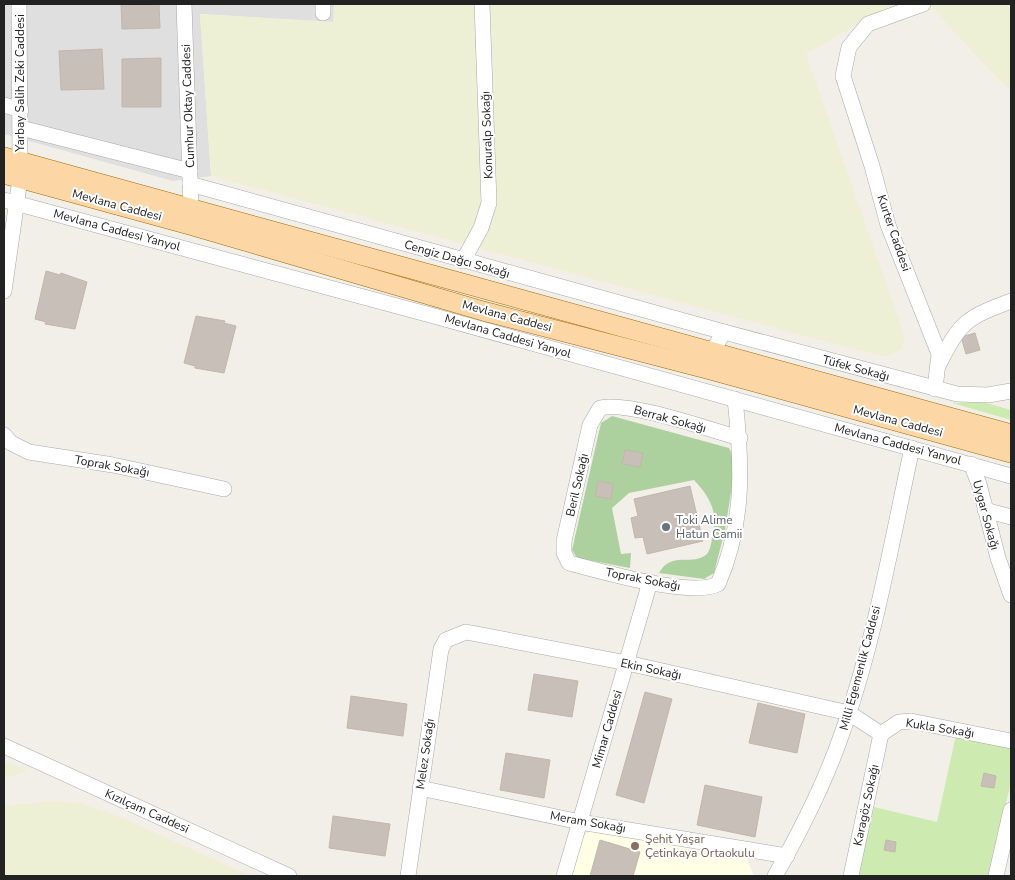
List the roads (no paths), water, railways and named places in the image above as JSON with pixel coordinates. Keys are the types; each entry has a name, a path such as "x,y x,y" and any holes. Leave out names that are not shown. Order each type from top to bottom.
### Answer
{"main road":[{"name":"Mevlana Caddesi","path":"12,168 191,208 490,292 713,350 1011,434"},
{"name":"Mevlana Caddesi","path":"12,168 190,225 483,311 707,369 1011,453"}],"street":[{"name":"Yarbay Salih Zeki Caddesi","path":"4,291 12,168 20,128 21,110 19,4"},
{"name":"Cumhur Oktay Caddesi","path":"184,4 191,208"},
{"name":"Konuralp Sokağı","path":"463,261 484,222 489,204 482,4"},
{"name":"Kurter Caddesi","path":"923,4 868,24 849,47 843,76 872,166 888,225 939,354 935,389"},
{"path":"4,105 21,110"},
{"name":"Cengiz Dağcı Sokağı","path":"20,128 463,261 724,332"},
{"name":"Mevlana Caddesi Yanyol","path":"10,202 1011,476"},
{"path":"939,364 958,330 966,321 976,314 1011,301"},
{"path":"713,350 724,332"},
{"name":"Tüfek Sokağı","path":"724,332 935,389 972,395 1011,391"},
{"path":"735,399 740,438"},
{"name":"Berrak Sokağı","path":"600,408 610,406 632,408 740,438"},
{"name":"Beril Sokağı","path":"569,563 564,553 564,541 590,425 600,408"},
{"name":"Toprak Sokağı","path":"4,435 11,443 29,452 113,465 224,489"},
{"name":"Toprak Sokağı","path":"569,563 650,582 703,589 718,584 729,553 738,507 742,478 740,438"},
{"name":"Milli Egemenlik Caddesi","path":"775,876 787,856 828,771 849,713 869,638 912,448"},
{"name":"Uygar Sokağı","path":"971,464 979,484 998,558 1011,595"},
{"path":"985,510 1011,517"},
{"name":"Mimar Caddesi","path":"564,876 650,582"},
{"name":"Ekin Sokağı","path":"453,636 466,632 627,663 849,713"},
{"name":"Melez Sokağı","path":"408,876 441,649 446,640 453,636"},
{"path":"849,713 882,734"},
{"name":"Kukla Sokağı","path":"882,734 899,722 911,721 1011,741"},
{"name":"Karagöz Sokağı","path":"850,876 882,734"},
{"name":"Kızılçam Caddesi","path":"4,746 289,876"},
{"name":"Meram Sokağı","path":"420,788 580,822 787,856"},
{"path":"996,876 1011,810"}],"place":[{"name":"Toki Alime Hatun Camii","path":"666,527"},
{"name":"Şehit Yaşar Çetinkaya Ortaokulu","path":"635,846"}]}
